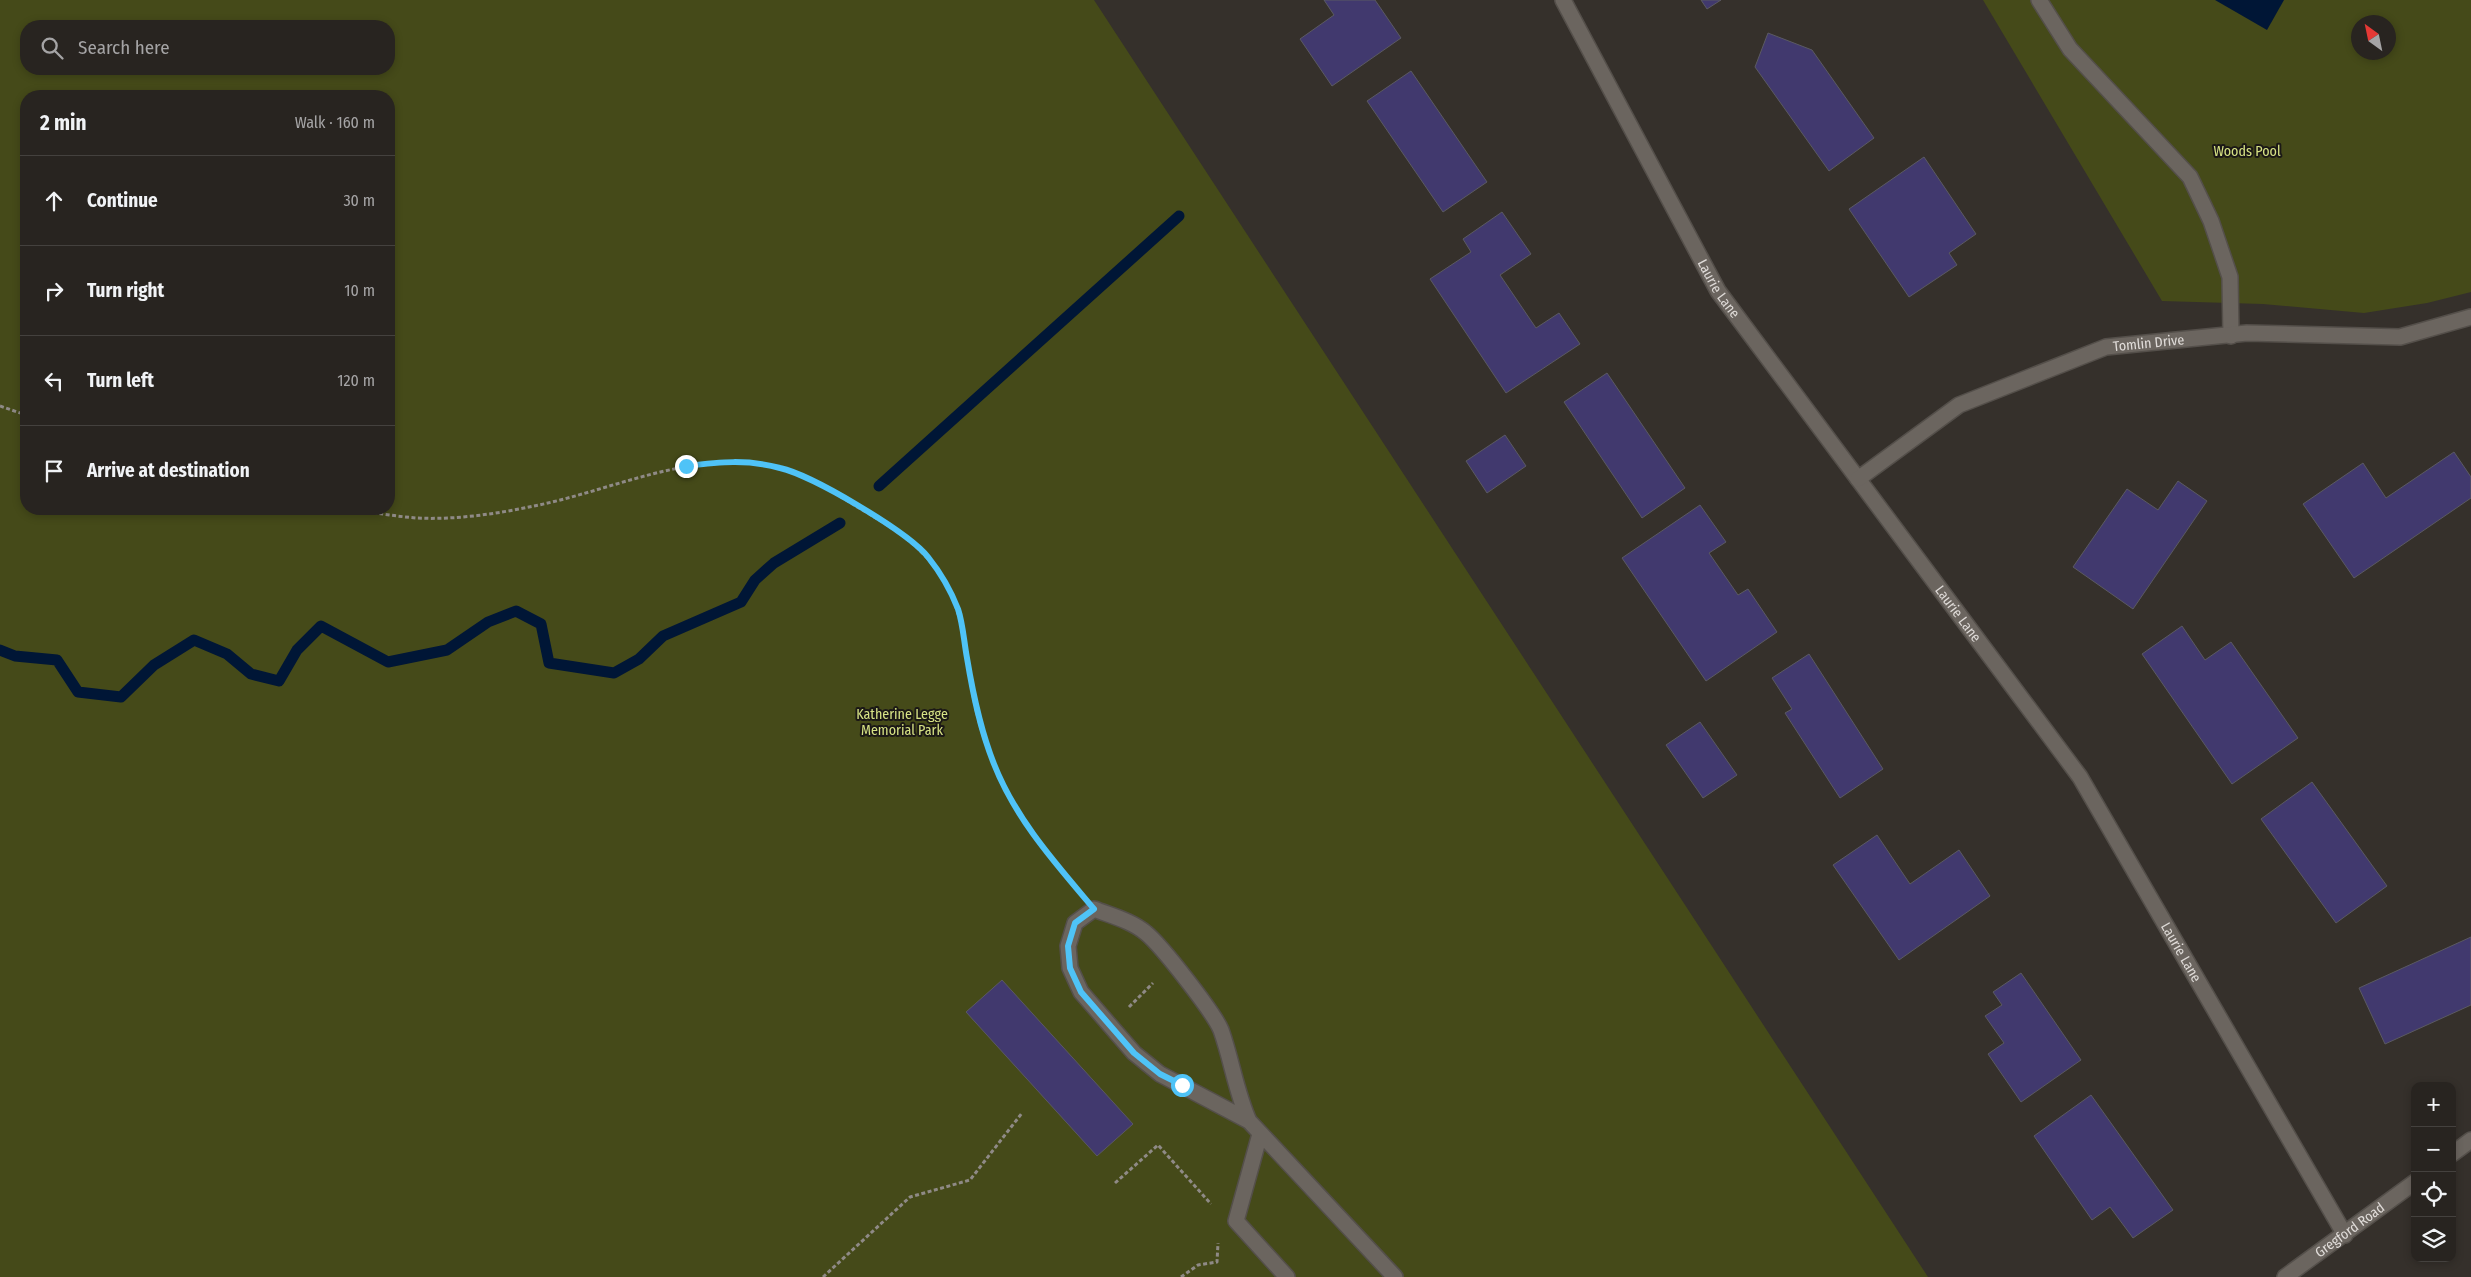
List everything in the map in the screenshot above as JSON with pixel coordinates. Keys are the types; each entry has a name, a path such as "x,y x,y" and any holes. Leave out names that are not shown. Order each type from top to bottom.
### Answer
{"street":[{"name":"Laurie Lane","path":"1563,0 1718,291 2080,777 2345,1235"},
{"path":"2039,0 2070,49 2190,177 2211,221 2230,277 2231,336"},
{"name":"Tomlin Drive","path":"1858,480 1959,405 2106,347 2248,333 2400,337 2471,317"},
{"path":"1249,1121 1160,1074 1134,1053 1109,1026 1081,992 1070,968 1068,946 1075,923 1094,909 1124,920 1146,933 1174,964 1220,1028 1234,1068 1238,1095 1249,1121 1395,1277"},
{"path":"1260,1134 1236,1221 1288,1277"},
{"path":"2456,1151 2471,1140"},
{"name":"Gregford Road","path":"2285,1277 2411,1185"}],"path":[{"path":"0,406 20,413"},
{"path":"393,515 416,518 476,516 534,506 686,466 737,460 782,468 822,486 897,530 928,556 946,585 958,610 977,714 994,764 1014,806 1039,843 1094,909"},
{"path":"1109,1026 1174,964"},
{"path":"823,1277 910,1197 970,1180 1022,1113"},
{"path":"1115,1183 1158,1145 1212,1206"},
{"path":"1181,1277 1198,1265 1217,1262 1218,1242"}],"green space":[{"name":"Katherine Legge Memorial Park","path":"0,0 1094,0 1928,1277 0,1277"},
{"name":"Woods Pool","path":"1983,0 2471,0 2471,292 2427,303 2364,313 2263,304 2162,301"}],"water":[{"path":"2215,0 2284,0 2267,30"}],"building":[{"path":"1324,0 1375,0 1401,38 1332,86 1300,39 1334,15"},
{"path":"1701,0 1721,0 1707,9"},
{"path":"1768,33 1812,50 1874,138 1829,171 1755,67"},
{"path":"1411,71 1487,182 1443,212 1367,101"},
{"path":"1924,157 1976,234 1949,253 1957,265 1909,297 1849,209"},
{"path":"1502,212 1531,254 1500,275 1536,328 1559,313 1580,344 1506,393 1430,279 1471,252 1463,239"},
{"path":"1607,373 1685,488 1642,518 1564,402"},
{"path":"1505,435 1526,466 1487,493 1466,461"},
{"path":"2454,452 2471,477 2471,498 2354,578 2303,504 2363,463 2386,498"},
{"path":"2178,481 2207,501 2133,609 2073,567 2127,489 2158,510"},
{"path":"1700,505 1726,542 1709,553 1738,595 1748,589 1777,632 1706,681 1622,558"},
{"path":"2182,626 2205,660 2231,642 2298,738 2232,784 2142,654"},
{"path":"1809,654 1883,769 1840,798 1785,713 1792,709 1772,678"},
{"path":"1700,722 1737,775 1703,798 1666,745"},
{"path":"2312,782 2387,886 2336,923 2261,819"},
{"path":"1877,835 1910,884 1959,850 1990,896 1899,960 1833,865"},
{"path":"2471,937 2471,1005 2385,1044 2359,988"},
{"path":"2021,973 2081,1060 2021,1102 1988,1054 2004,1043 1985,1016 2002,1005 1993,992"},
{"path":"1002,980 1133,1124 1097,1156 966,1012"},
{"path":"2091,1095 2173,1210 2133,1238 2110,1207 2092,1220 2034,1136"}],"waterway":[{"path":"879,486 1179,216"},
{"path":"0,650 15,656 57,660 78,692 121,697 154,665 194,640 227,654 251,674 279,681 297,650 321,626 388,662 447,650 488,622 516,611 541,624 549,663 614,673 639,659 663,636 741,602 755,580 774,563 840,523"}],"route":[{"path":"686,466 737,460 782,468 822,486 897,530 928,556 946,585 958,610 977,714 994,764 1014,806 1039,843 1094,909 1075,923 1068,946 1070,968 1081,992 1134,1053 1160,1074 1182,1085"}]}
